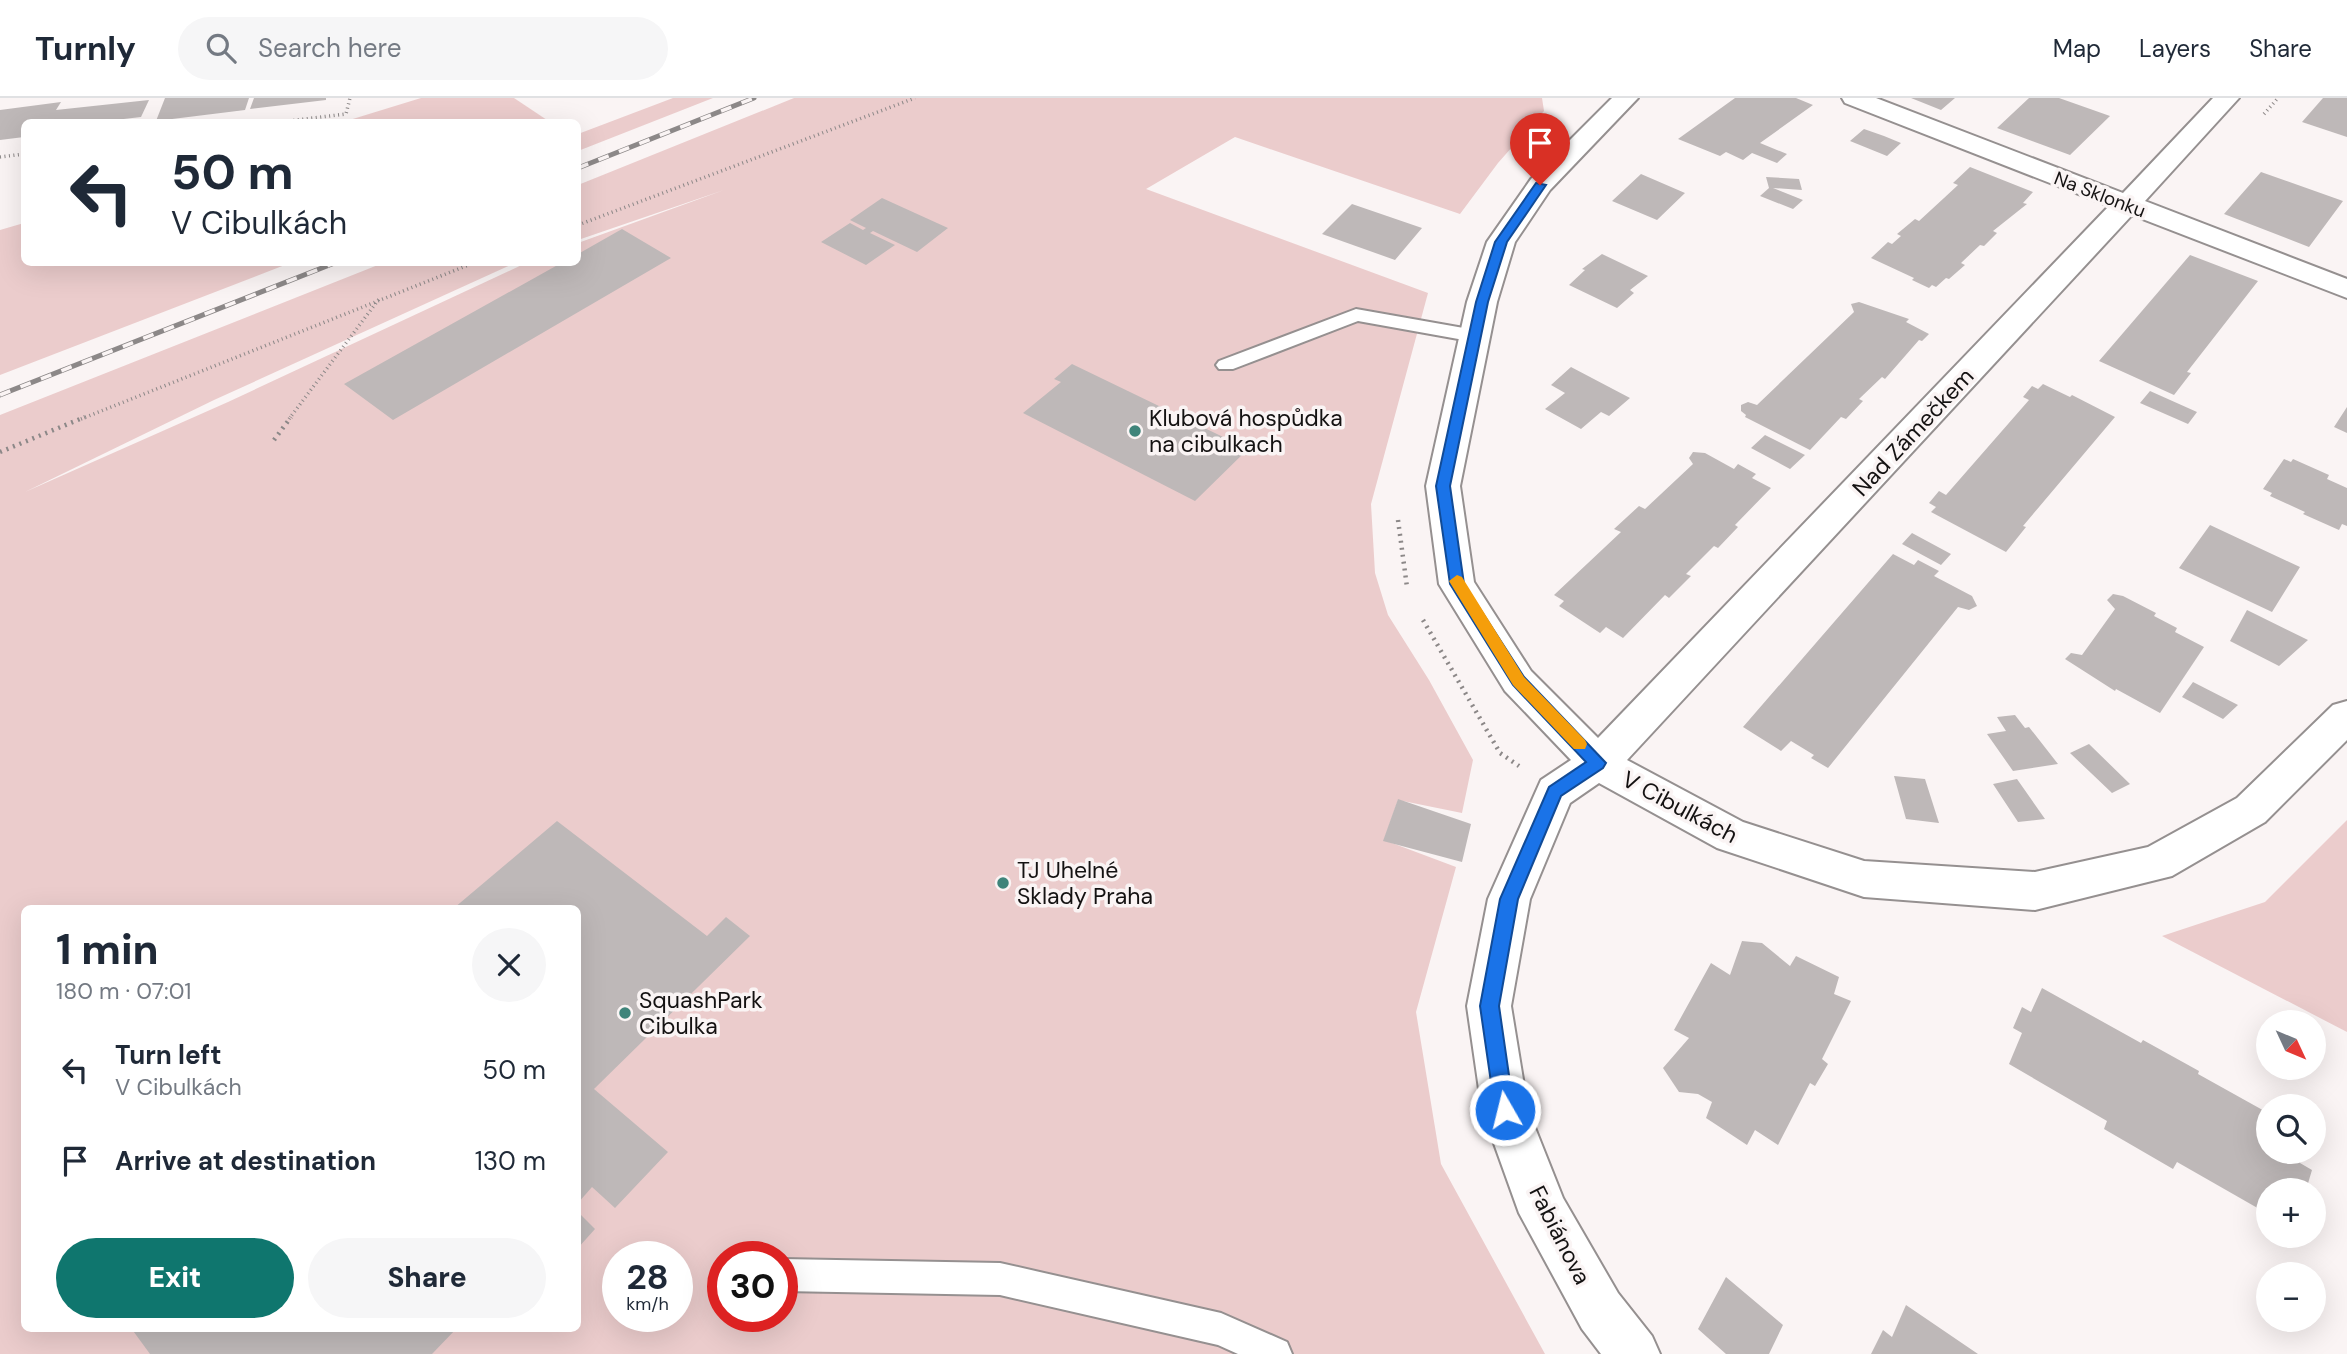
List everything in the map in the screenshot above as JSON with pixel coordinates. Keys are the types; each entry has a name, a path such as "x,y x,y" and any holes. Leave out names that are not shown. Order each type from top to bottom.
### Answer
{"street":[{"name":"V Cibulkách","path":"1624,98 1540,185 1501,242 1475,336 1443,486 1457,584 1518,681 1598,763 1731,836 1864,879 2035,891 2157,863 2181,850 2251,810 2347,716"},
{"name":"Na Sklonku","path":"1854,98 2347,289"},
{"name":"Nad Zámečkem","path":"1598,763 1652,709 2227,98"},
{"name":"Fabiánova","path":"1598,763 1555,792 1509,899 1489,1006 1505,1110 1544,1213 1600,1311 1634,1354"}],"lane":[{"path":"1226,365 1356,315 1475,336"},
{"path":"798,1275 1000,1279 1221,1329 1276,1354"}],"path":[{"path":"305,119 346,114 350,98"},
{"path":"581,224 828,134 915,98"},
{"path":"0,157 21,154"},
{"path":"0,452 465,266"},
{"path":"274,440 380,298"}],"shaded area":[{"path":"421,98 514,98 546,119 353,119"},
{"path":"673,98 713,98 581,150 581,133"},
{"path":"794,98 1542,98 1544,111 1498,163 1460,214 1235,137 1146,189 1428,293 1371,504 1375,573 1388,615 1429,680 1473,760 1462,813 1398,800 1384,840 1456,867 1416,1012 1441,1164 1545,1354 0,1354 0,415 375,266 508,266 214,400 25,492 228,402 520,266 581,266 581,242 724,190 581,239 581,184"},
{"path":"21,224 21,266 282,266 0,375 0,230"},
{"path":"2347,820 2347,1032 2326,1021 2326,1010 2305,1010 2162,936 2265,902"}],"building":[{"path":"165,98 249,98 245,110 157,119"},
{"path":"254,98 326,98 326,100 250,109"},
{"path":"1735,98 1796,98 1813,105 1760,143 1787,154 1777,163 1752,153 1743,160 1726,152 1720,156 1678,139"},
{"path":"1911,98 1955,98 1941,110"},
{"path":"2029,98 2059,98 2110,116 2070,155 1997,128"},
{"path":"2323,98 2347,98 2347,137 2302,122"},
{"path":"149,100 141,117 21,119 21,137 0,140 0,110 61,102 56,110"},
{"path":"1864,129 1901,143 1887,156 1850,141"},
{"path":"1970,167 2033,192 2023,203 2027,204 1993,231 1997,233 1984,246 1980,245 1961,263 1965,265 1949,279 1946,278 1936,287 1932,285 1929,288 1871,258 1888,242 1892,244 1901,236 1897,234 1915,219 1919,221 1958,185 1953,183"},
{"path":"2261,172 2343,201 2309,247 2224,214"},
{"path":"1641,174 1685,193 1657,220 1612,201"},
{"path":"1766,177 1799,179 1802,190 1773,188 1803,200 1793,209 1760,196 1769,188"},
{"path":"882,198 948,228 917,252 873,231 870,233 895,245 866,265 821,242 850,223 863,230 866,228 850,220"},
{"path":"1352,204 1422,228 1395,260 1322,234"},
{"path":"622,229 671,258 393,420 344,384 556,266 581,266 581,252"},
{"path":"1602,254 1648,276 1630,290 1634,293 1617,308 1569,285 1585,270 1582,269"},
{"path":"2190,255 2258,281 2187,372 2191,373 2174,395 2099,361"},
{"path":"1859,302 1909,319 1906,322 1929,334 1922,341 1919,340 1885,379 1882,377 1859,399 1863,401 1846,419 1841,417 1810,450 1745,417 1741,405 1748,402 1757,405 1854,312 1851,304"},
{"name":"Klubová hospůdka na cibulkach","path":"1072,364 1248,449 1195,501 1023,413 1061,382 1054,379"},
{"path":"1571,367 1630,398 1609,416 1601,412 1581,429 1545,409 1565,393 1551,385"},
{"path":"2043,384 2115,417 2023,526 2026,527 2006,552 1931,512 1936,507 1929,503 1939,491 1946,495 2029,400 2023,397 2032,386 2038,389"},
{"path":"2150,391 2197,412 2188,424 2140,403"},
{"path":"2347,407 2347,433 2334,427"},
{"path":"1765,435 1805,455 1790,469 1751,448"},
{"path":"1693,452 1705,453 1734,469 1738,464 1756,474 1752,478 1771,488 1735,525 1738,527 1718,548 1714,546 1686,574 1691,576 1669,598 1665,595 1623,638 1606,627 1600,633 1559,606 1564,601 1554,595 1621,532 1614,529 1639,506 1645,509 1693,464 1689,458"},
{"path":"2284,459 2291,462 2293,459 2329,475 2327,479 2347,488 2347,526 2342,524 2339,530 2303,514 2305,512 2270,496 2272,493 2263,489"},
{"path":"2210,525 2300,567 2272,612 2179,568"},
{"path":"1912,533 1951,554 1941,565 1902,544"},
{"path":"1893,554 1914,565 1918,560 1939,571 1934,576 1972,596 1977,606 1969,610 1958,607 1828,768 1811,758 1814,755 1791,741 1781,751 1743,727"},
{"path":"2113,594 2123,596 2156,613 2154,616 2177,628 2175,632 2204,647 2160,713 2116,689 2115,691 2065,659 2071,653 2082,655 2115,609 2107,600"},
{"path":"2247,610 2308,640 2279,666 2230,641"},
{"path":"2193,682 2238,705 2223,719 2182,697"},
{"path":"2015,715 2025,728 2029,727 2058,764 2013,771 1987,734 2006,731 1997,717"},
{"path":"2089,744 2130,784 2112,793 2070,753"},
{"path":"1894,776 1925,779 1939,823 1906,819"},
{"path":"2017,779 2045,819 2018,822 1993,784"},
{"path":"1398,799 1471,824 1462,862 1383,841"},
{"name":"SquashPark Cibulka","path":"557,821 707,936 726,917 750,936 594,1089 668,1152 615,1208 592,1187 581,1200 581,905 458,905"},
{"path":"1742,941 1762,943 1790,966 1796,956 1839,977 1834,994 1851,1001 1822,1059 1828,1064 1815,1086 1810,1083 1778,1145 1755,1130 1747,1145 1706,1118 1712,1102 1698,1094 1679,1092 1663,1068 1689,1038 1674,1030 1711,963 1730,975"},
{"path":"2042,988 2141,1043 2143,1040 2199,1071 2198,1074 2256,1106 2256,1164 2302,1164 2312,1170 2310,1178 2256,1178 2256,1207 2177,1162 2173,1169 2104,1129 2107,1121 2009,1064 2022,1033 2013,1028 2022,1007 2031,1012"},
{"path":"581,1215 595,1229 581,1245"},
{"path":"1726,1277 1783,1325 1769,1354 1726,1354 1698,1329"},
{"path":"1906,1305 1978,1354 1871,1354 1883,1330 1892,1337"},
{"path":"134,1332 453,1332 432,1354 150,1354"}],"railway":[{"path":"581,167 754,98"},
{"path":"0,395 327,266"}],"slow traffic":[{"path":"1457,581 1518,681 1579,744"}],"place":[{"name":"Klubová hospůdka na cibulkach","path":"1135,431"},
{"name":"TJ Uhelné Sklady Praha","path":"1003,883"},
{"name":"SquashPark Cibulka","path":"625,1013"}],"route":[{"path":"1505,1110 1489,1006 1509,899 1555,792 1598,763 1518,681 1457,584 1443,486 1482,302 1501,242 1540,185"}]}
